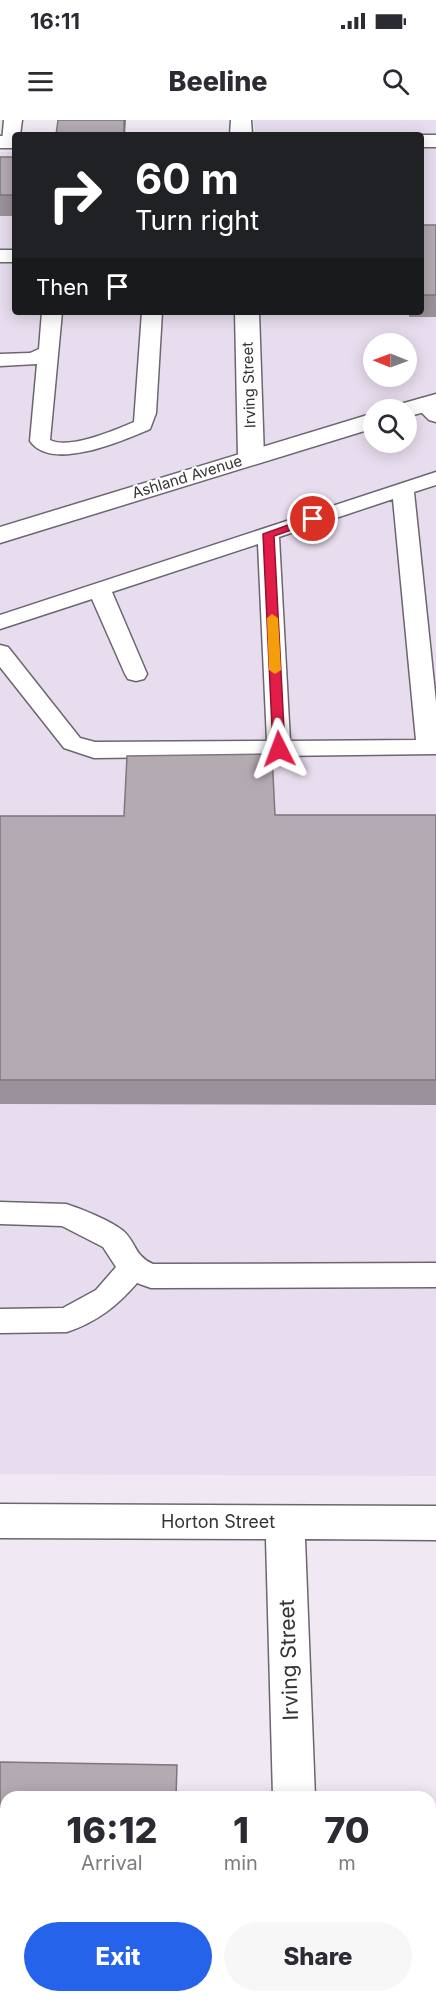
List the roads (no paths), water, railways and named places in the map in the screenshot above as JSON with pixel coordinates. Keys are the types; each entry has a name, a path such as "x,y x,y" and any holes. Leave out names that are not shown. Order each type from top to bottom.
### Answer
{"street":[{"name":"Irving Street","path":"247,315 251,457"},
{"name":"Ashland Avenue","path":"0,535 363,423"},
{"name":"Horton Street","path":"0,1521 436,1523"},
{"name":"Irving Street","path":"285,1523 294,1791"}],"lane":[{"path":"9,142 14,120"},
{"path":"52,315 40,441 47,447 66,448 124,434 143,425 146,413 152,315"},
{"path":"0,360 34,359 49,351"},
{"path":"0,622 436,478"},
{"path":"0,652 72,743 94,750 432,747 404,489"},
{"path":"268,534 279,749"},
{"path":"99,589 136,674"},
{"path":"0,1213 66,1215 113,1239 132,1268 151,1276 436,1275"},
{"path":"0,1321 67,1320 106,1298 132,1268"}]}
